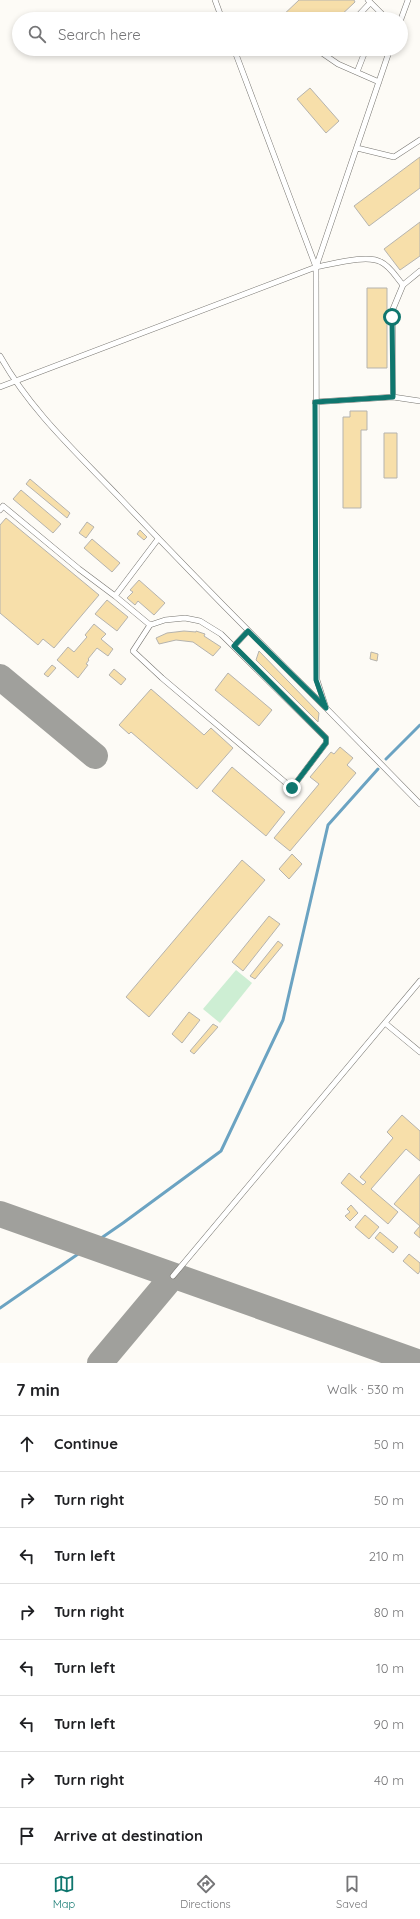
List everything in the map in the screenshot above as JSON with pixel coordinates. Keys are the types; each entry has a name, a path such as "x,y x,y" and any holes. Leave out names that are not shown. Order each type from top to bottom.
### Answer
{"lane":[{"path":"215,0 219,12"},
{"path":"404,12 408,0"},
{"path":"360,12 369,1 380,12"},
{"path":"237,56 316,267"},
{"path":"326,56 338,64 379,82"},
{"path":"357,72 363,56"},
{"path":"326,708 316,680 316,267 388,56"},
{"path":"357,148 394,157 420,140"},
{"path":"0,387 316,267 363,259 377,260 387,266 403,285"},
{"path":"393,397 392,317 395,300 403,285 420,271"},
{"path":"0,356 14,382 62,437 158,539 420,804"},
{"path":"315,402 393,397 420,401"},
{"path":"0,510 3,506 79,570 115,596 150,625"},
{"path":"115,596 158,539"},
{"path":"185,618 200,621 221,634 326,738 326,743 292,788 168,683 133,651 150,625 165,620 185,618"},
{"path":"234,646 248,631"},
{"path":"173,1276 420,981"},
{"path":"385,1023 420,1052"}],"green space":[{"path":"236,970 252,983 220,1023 203,1009"}],"building":[{"path":"299,0 354,0 355,2 344,12 286,12"},
{"path":"310,88 339,121 326,133 297,99"},
{"path":"420,157 420,188 369,226 354,206"},
{"path":"420,222 420,256 400,270 384,249"},
{"path":"367,288 387,288 387,368 367,368"},
{"path":"350,411 367,411 367,430 361,430 361,508 343,508 343,417 350,417"},
{"path":"384,433 397,433 397,478 384,478"},
{"path":"30,479 70,513 67,518 26,484"},
{"path":"21,490 61,524 53,533 13,499"},
{"path":"6,518 99,595 54,648 43,639 38,645 0,613 0,525"},
{"path":"87,522 94,527 86,538 79,533"},
{"path":"140,530 147,537 144,540 137,534"},
{"path":"92,539 120,563 112,572 84,548"},
{"path":"139,580 165,603 154,615 138,601 135,605 127,598 133,592 130,590"},
{"path":"107,600 128,617 117,631 95,614"},
{"path":"94,624 106,634 101,639 113,649 108,656 97,648 88,659 89,660 86,664 88,665 78,678 57,660 68,647 74,652 87,637 85,635"},
{"path":"196,631 205,634 204,636 221,647 213,656 193,642 176,640 159,644 156,638 167,633"},
{"path":"259,651 319,713 318,722 256,660"},
{"path":"371,652 378,654 377,661 370,659"},
{"path":"52,665 56,668 48,677 44,674"},
{"path":"114,669 126,679 121,685 109,675"},
{"path":"228,673 272,710 259,726 215,690"},
{"path":"151,689 204,735 211,728 233,748 197,789 131,732 129,734 119,725"},
{"path":"340,747 353,758 347,765 356,773 290,851 274,838 319,784 310,777 331,752 334,754"},
{"path":"232,767 285,812 266,836 212,791"},
{"path":"292,854 302,864 289,879 279,869"},
{"path":"242,860 265,880 149,1017 126,997"},
{"path":"269,916 280,924 243,971 232,962"},
{"path":"278,941 283,945 255,979 250,976"},
{"path":"189,1012 200,1020 182,1043 172,1034"},
{"path":"213,1024 218,1027 194,1054 190,1051"},
{"path":"402,1115 420,1131 420,1161 406,1149 371,1189 398,1212 388,1224 341,1183 349,1173 363,1185 366,1182 360,1177 393,1138 387,1132"},
{"path":"420,1174 420,1226 394,1204"},
{"path":"351,1205 358,1213 350,1221 345,1216 350,1212 347,1209"},
{"path":"365,1215 379,1227 369,1239 355,1227"},
{"path":"420,1226 420,1238 414,1233"},
{"path":"380,1232 398,1247 393,1253 375,1238"},
{"path":"409,1254 420,1263 420,1271 418,1274 403,1261"}],"waterway":[{"path":"386,759 420,725"},
{"path":"0,1308 123,1223 221,1151 283,1020 328,825 378,769"}],"taxiway":[{"path":"0,677 95,756"},
{"path":"0,1214 420,1363"},
{"path":"100,1363 173,1276"}],"route":[{"path":"292,788 326,743 326,738 234,646 248,631 326,708 316,680 315,402 393,397 392,317"}]}
